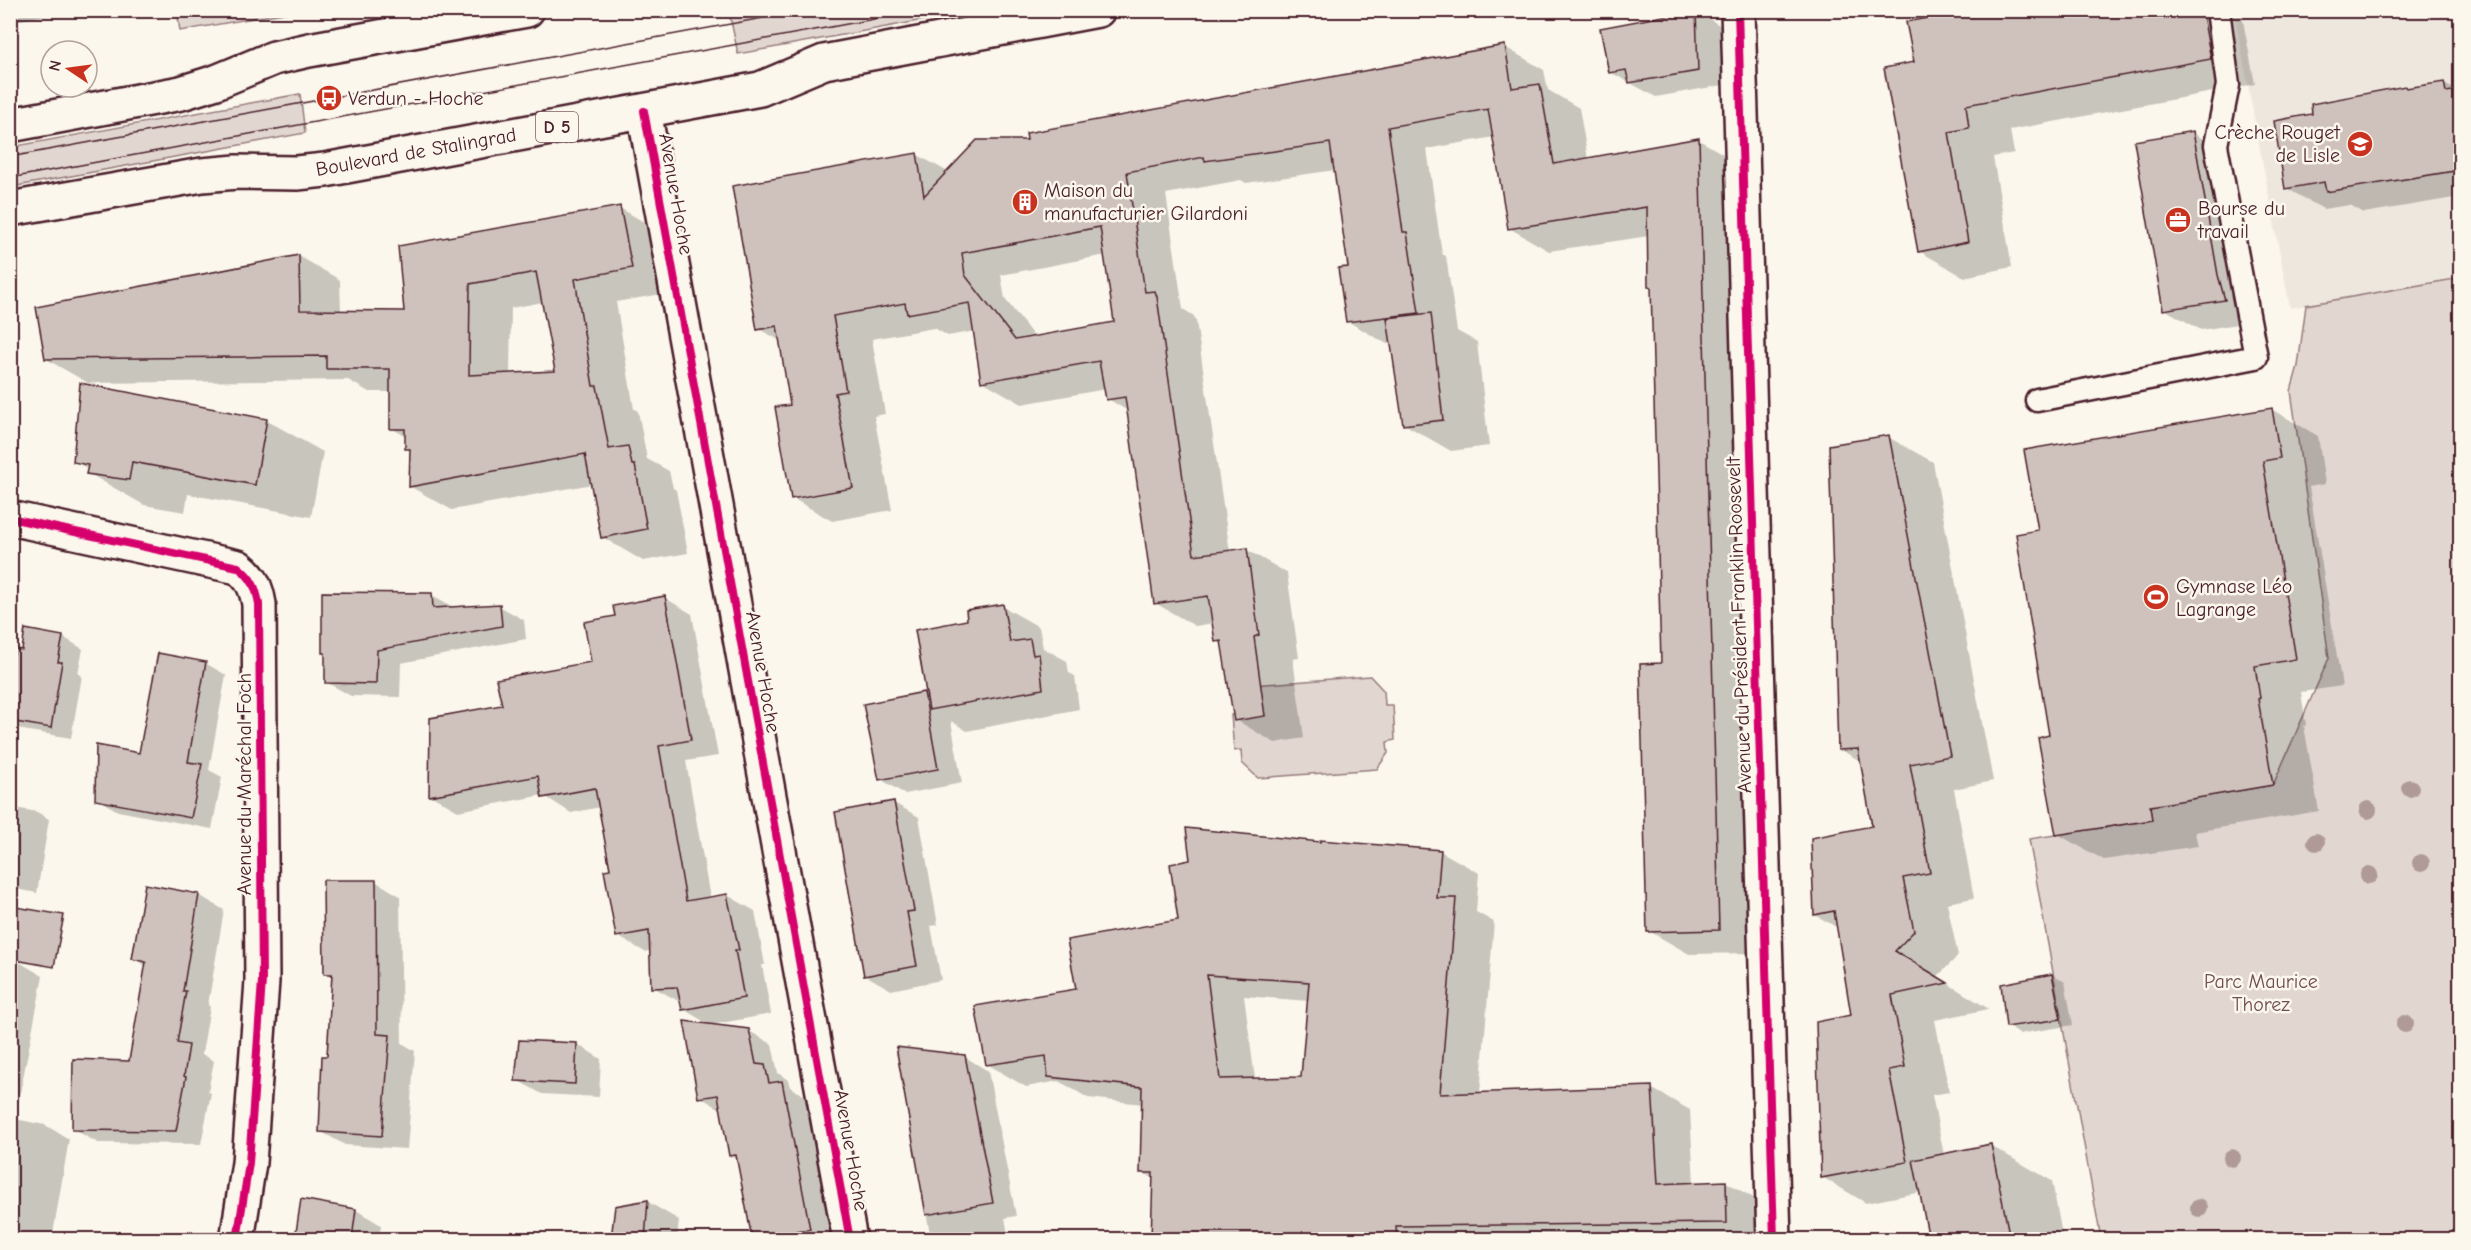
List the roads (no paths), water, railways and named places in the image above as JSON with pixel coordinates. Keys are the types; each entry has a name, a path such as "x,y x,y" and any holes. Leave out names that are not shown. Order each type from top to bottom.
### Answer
{"street":[{"path":"10,125 181,93 216,82 274,58 309,50 464,17 527,10"},
{"name":"Boulevard de Stalingrad","path":"10,209 202,176 237,172 297,173 325,170 760,89 824,62 1098,10"},
{"name":"Avenue du Président Franklin Roosevelt","path":"1738,10 1774,1239"},
{"name":"Avenue Hoche","path":"644,111 850,1239"},
{"name":"Avenue du Maréchal Foch","path":"10,518 238,567 249,575 256,587 260,604 262,981 249,1163 237,1239"}],"lane":[{"path":"2037,400 2256,357 2216,145 2228,85 2218,10"}],"tram line":[{"path":"10,157 806,10"},
{"path":"10,178 923,10"}],"place":[{"name":"Verdun - Hoche","path":"329,98"},
{"name":"Crèche Rouget de Lisle","path":"2360,144"},
{"name":"Maison du manufacturier Gilardoni","path":"1025,202"},
{"name":"Bourse du travail","path":"2178,220"},
{"name":"Gymnase Léo Lagrange","path":"2156,597"}],"park label":[{"name":"Parc Maurice Thorez","path":"2261,992"}]}
